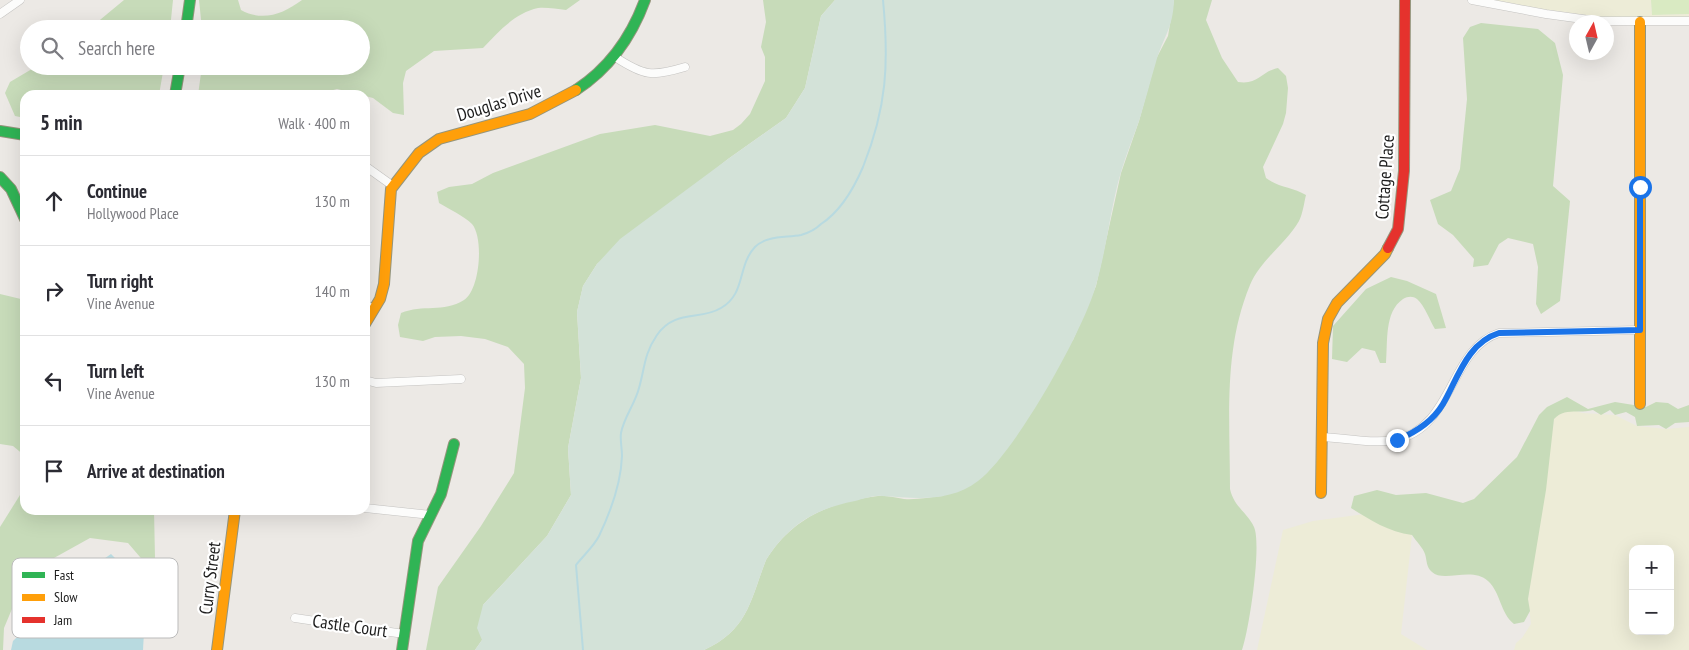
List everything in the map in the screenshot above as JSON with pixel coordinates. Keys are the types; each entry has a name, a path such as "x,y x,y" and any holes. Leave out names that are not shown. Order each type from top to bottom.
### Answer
{"street":[{"path":"0,14 20,0"},
{"path":"187,20 190,0"},
{"name":"Douglas Drive","path":"393,186 418,153 428,145 464,132 529,114 558,102 605,70 634,27 645,0"},
{"name":"Cottage Place","path":"1321,494 1323,343 1328,319 1337,302 1385,254 1398,229 1404,171 1406,62 1404,0"},
{"path":"1472,0 1597,21 1689,21"},
{"path":"1640,22 1640,404"},
{"path":"615,57 631,67 651,74 660,74 685,67"},
{"path":"176,90 178,75"},
{"path":"0,131 20,134"},
{"path":"370,170 393,186 387,224 384,284 380,299 370,307"},
{"path":"0,178 10,189 20,209"},
{"path":"1322,437 1387,441 1406,436 1424,425 1442,406 1469,357 1482,340 1490,336 1499,333 1640,330"},
{"path":"370,381 376,383 461,379"},
{"path":"402,650 418,541 441,494 454,444"},
{"path":"370,509 431,515"},
{"name":"Curry Street","path":"217,650 234,515"},
{"name":"Castle Court","path":"295,618 404,634"}],"green space":[{"path":"124,0 173,0 171,20 100,20"},
{"path":"199,0 238,0 241,10 249,14 265,16 288,9 302,0 580,0 566,10 538,8 530,10 514,19 483,48 434,51 406,71 403,83 404,115 393,113 370,97 370,90 199,90 201,75 370,75 370,20 201,20"},
{"path":"763,0 835,0 821,16 805,88 786,118 728,159 597,264 583,286 577,312 581,378 568,448 571,495 547,536 483,605 482,640 475,650 426,650 438,587 481,526 514,473 525,388 524,364 508,347 485,339 461,336 435,337 423,341 400,337 398,325 401,313 409,310 448,306 464,300 474,286 477,275 479,252 476,231 469,221 439,203 437,192 449,187 472,184 493,173 600,134 655,125 710,136 733,130 750,114 765,81 765,57 761,47 766,22"},
{"path":"1174,0 1212,0 1206,20 1222,58 1238,82 1251,82 1267,72 1278,68 1286,76 1288,88 1286,113 1283,124 1263,167 1266,178 1306,195 1299,221 1260,267 1250,285 1235,334 1229,411 1230,489 1234,500 1254,527 1256,537 1254,588 1242,650 704,650 719,642 739,624 746,613 766,560 776,545 800,523 828,508 860,499 881,496 919,499 943,496 1073,340 1096,286 1121,173 1139,121 1156,59 1168,36"},
{"path":"1470,0 1651,0 1652,15 1689,14 1689,19 1640,22 1614,19 1614,15 1586,15"},
{"path":"1651,0 1689,0 1689,14 1652,15"},
{"path":"1481,23 1538,29 1555,43 1563,75 1553,186 1570,201 1560,301 1541,314 1536,304 1538,267 1533,244 1508,238 1499,244 1488,265 1473,267 1474,259 1453,235 1438,224 1430,200 1451,191 1460,169 1467,99 1463,38 1470,27"},
{"path":"22,75 162,75 160,90 20,90 20,117 15,116 5,93 10,82"},
{"path":"1391,277 1407,281 1436,294 1446,328 1435,329 1420,302 1414,297 1407,297 1397,305 1390,319 1386,363 1380,363 1375,351 1362,348 1347,362 1332,359 1333,326 1366,289"},
{"path":"0,294 20,299 20,452 13,446 0,444"},
{"path":"1567,397 1588,409 1615,402 1646,407 1656,402 1668,403 1678,409 1689,405 1689,422 1675,423 1666,429 1659,425 1637,426 1635,417 1626,412 1615,415 1610,410 1601,415 1593,410 1567,412 1558,415 1554,419 1546,490 1528,599 1530,611 1524,622 1514,624 1509,619 1496,591 1488,581 1481,577 1466,574 1437,575 1429,568 1424,552 1412,535 1388,528 1351,508 1354,496 1377,490 1396,495 1426,493 1463,503 1474,499 1517,457 1539,415 1547,407"},
{"path":"1573,410 1582,413 1615,415 1637,426 1666,429 1689,427 1689,650 1514,650 1516,643 1522,638 1531,624 1528,599 1554,419 1559,413"},
{"path":"20,495 20,515 154,515 155,558 141,558 128,543 90,538 54,558 12,558 12,609 4,628 3,650 0,650 0,527"},
{"path":"1372,513 1412,535 1401,634 1427,650 1257,650 1283,530 1313,521"}],"shaded area":[{"path":"835,0 1174,0 1170,26 1159,53 1139,121 1121,172 1096,285 1078,331 1063,359 1028,419 1010,445 978,481 955,493 932,498 872,497 841,504 804,520 784,537 766,560 746,613 739,624 719,642 704,650 475,650 482,640 477,628 483,605 547,536 571,495 568,448 581,378 577,312 583,286 597,264 620,239 786,118 805,88 821,16"}],"water":[{"path":"111,554 115,558 105,558"},
{"path":"16,638 144,638 143,650 11,650 13,641"}],"waterway":[{"path":"583,650 576,565 597,540 611,507 621,466 621,433 637,394 650,348 657,335 672,322 680,318 713,312 729,302 738,288 749,255 760,243 765,240 801,235 812,231 841,206 863,167 877,124 886,65 883,0"}],"traffic: fast":[{"path":"187,20 190,0"},
{"path":"576,90 599,72 618,51 633,27 645,0"},
{"path":"176,90 178,75"},
{"path":"0,131 20,134"},
{"path":"0,177 11,189 20,208"},
{"path":"402,650 418,541 441,494 454,444"}],"traffic: slow":[{"path":"1640,22 1640,404"},
{"path":"370,316 380,299 384,284 391,189 419,153 439,139 530,114 576,90"},
{"path":"1321,493 1323,343 1328,319 1337,303 1385,254 1388,248"},
{"path":"217,650 234,515"}],"traffic: jam":[{"path":"1388,248 1398,229 1404,171 1405,0"}],"route":[{"path":"1397,440 1424,425 1432,418 1442,406 1460,370 1469,357 1482,340 1490,336 1499,333 1640,330 1640,187"}]}
